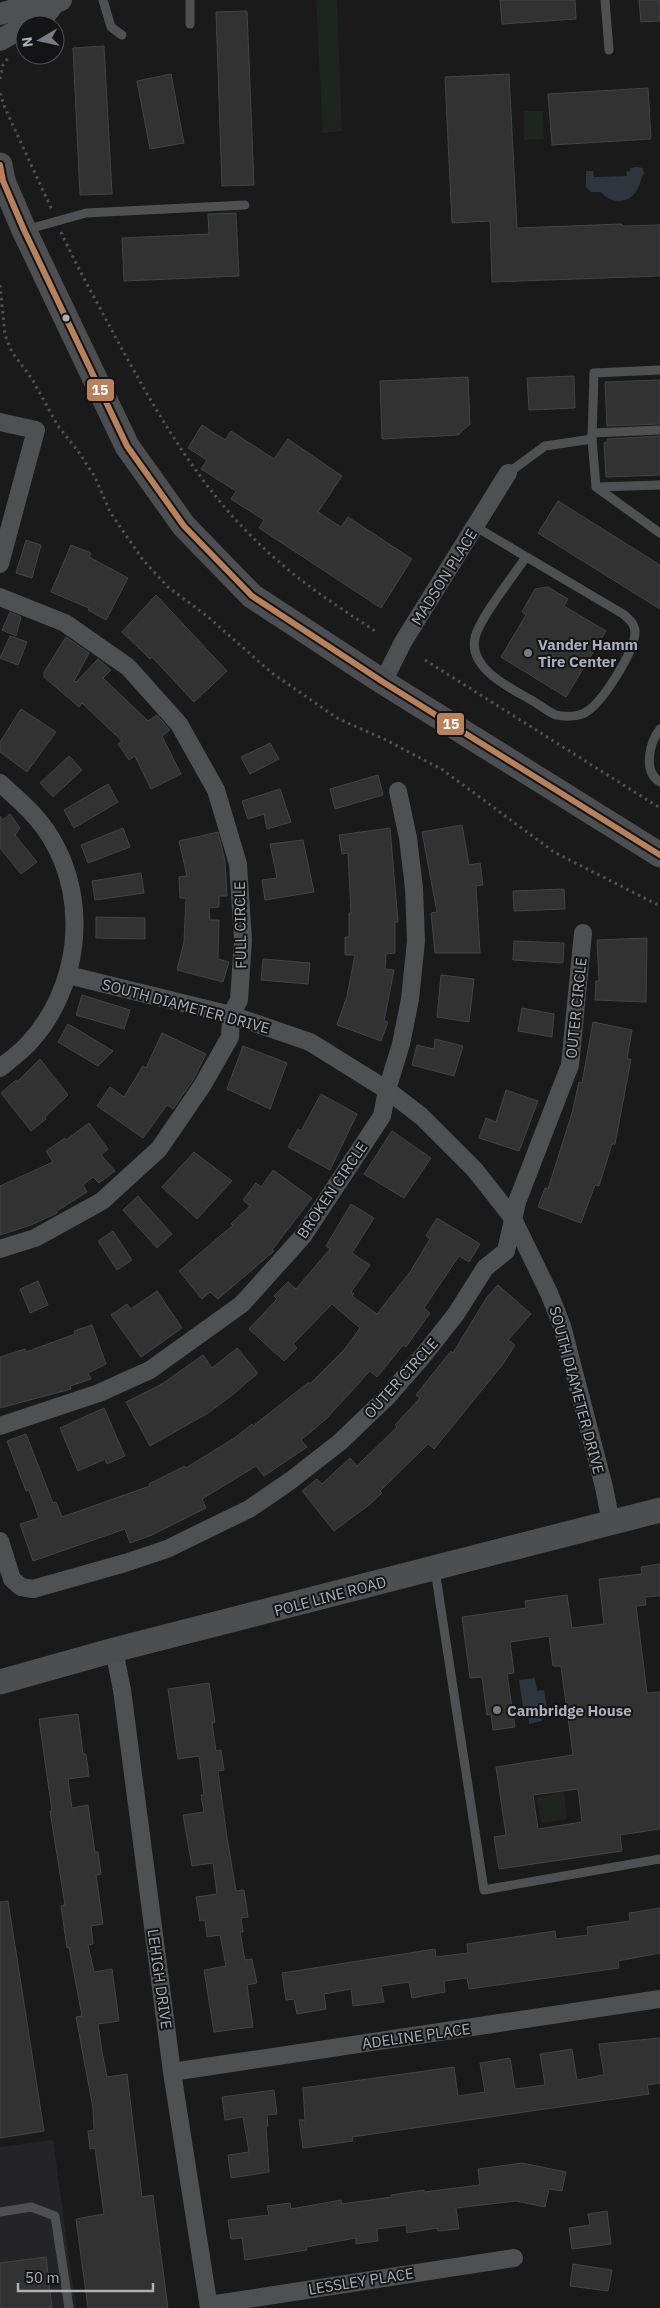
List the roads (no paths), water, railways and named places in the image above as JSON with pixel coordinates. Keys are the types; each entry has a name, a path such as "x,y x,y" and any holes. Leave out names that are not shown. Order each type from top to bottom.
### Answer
{"main road":[{"path":"1,177 24,230 127,446 184,526 252,596 383,682 660,855"},
{"name":"POLE LINE ROAD","path":"0,1682 114,1650 660,1510"}],"street":[{"path":"0,14 38,3 57,1"},
{"path":"45,15 57,1"},
{"path":"5,48 15,37"},
{"path":"0,422 36,430 0,564"},
{"name":"MADSON PLACE","path":"383,682 403,642 508,473"},
{"name":"FULL CIRCLE","path":"0,597 65,623 128,667 179,724 216,790 238,864 243,940 240,1000 231,1015 230,1037 202,1086 159,1150 102,1201 36,1238 0,1249"},
{"path":"0,783 28,806 52,839 68,876 74,908 74,942 68,974 58,1000 45,1023 28,1044 0,1068"},
{"name":"BROKEN CIRCLE","path":"0,1426 99,1393 150,1370 242,1304 302,1236 382,1116 387,1090 401,1044 410,999 416,941 414,888 408,838 398,790"},
{"name":"OUTER CIRCLE","path":"0,1541 12,1578 21,1587 33,1589 167,1549 249,1509 290,1481 340,1442 387,1397 456,1314 485,1268 506,1251 512,1218 570,1065 583,932"},
{"name":"SOUTH DIAMETER DRIVE","path":"68,974 231,1015 310,1042 387,1090 421,1116 474,1170 512,1218 549,1293 562,1326 611,1523"},
{"name":"LEHIGH DRIVE","path":"114,1650 121,1685 172,2072 209,2306"},
{"name":"ADELINE PLACE","path":"172,2072 660,1999"},
{"name":"LESSLEY PLACE","path":"209,2306 514,2258"}],"lane":[{"path":"102,0 111,27 122,36"},
{"path":"190,0 190,24"},
{"path":"605,0 609,50"},
{"path":"24,230 86,213 245,205"},
{"path":"660,370 594,374 592,436 596,487 660,533"},
{"path":"508,473 545,446 592,436 660,430"},
{"path":"596,487 660,485"},
{"path":"476,527 526,556 623,614 633,623 635,633 630,653 600,699 586,713 573,716 556,715 494,678 477,656 475,638 484,619 526,556"},
{"path":"660,729 652,740 649,764 656,779 660,782"},
{"path":"435,1568 484,1890 660,1859"},
{"path":"0,2212 31,2207 55,2216 68,2308"}],"place":[{"name":"Vander Hamm Tire Center","path":"528,653"},
{"name":"Cambridge House","path":"497,1710"}]}
